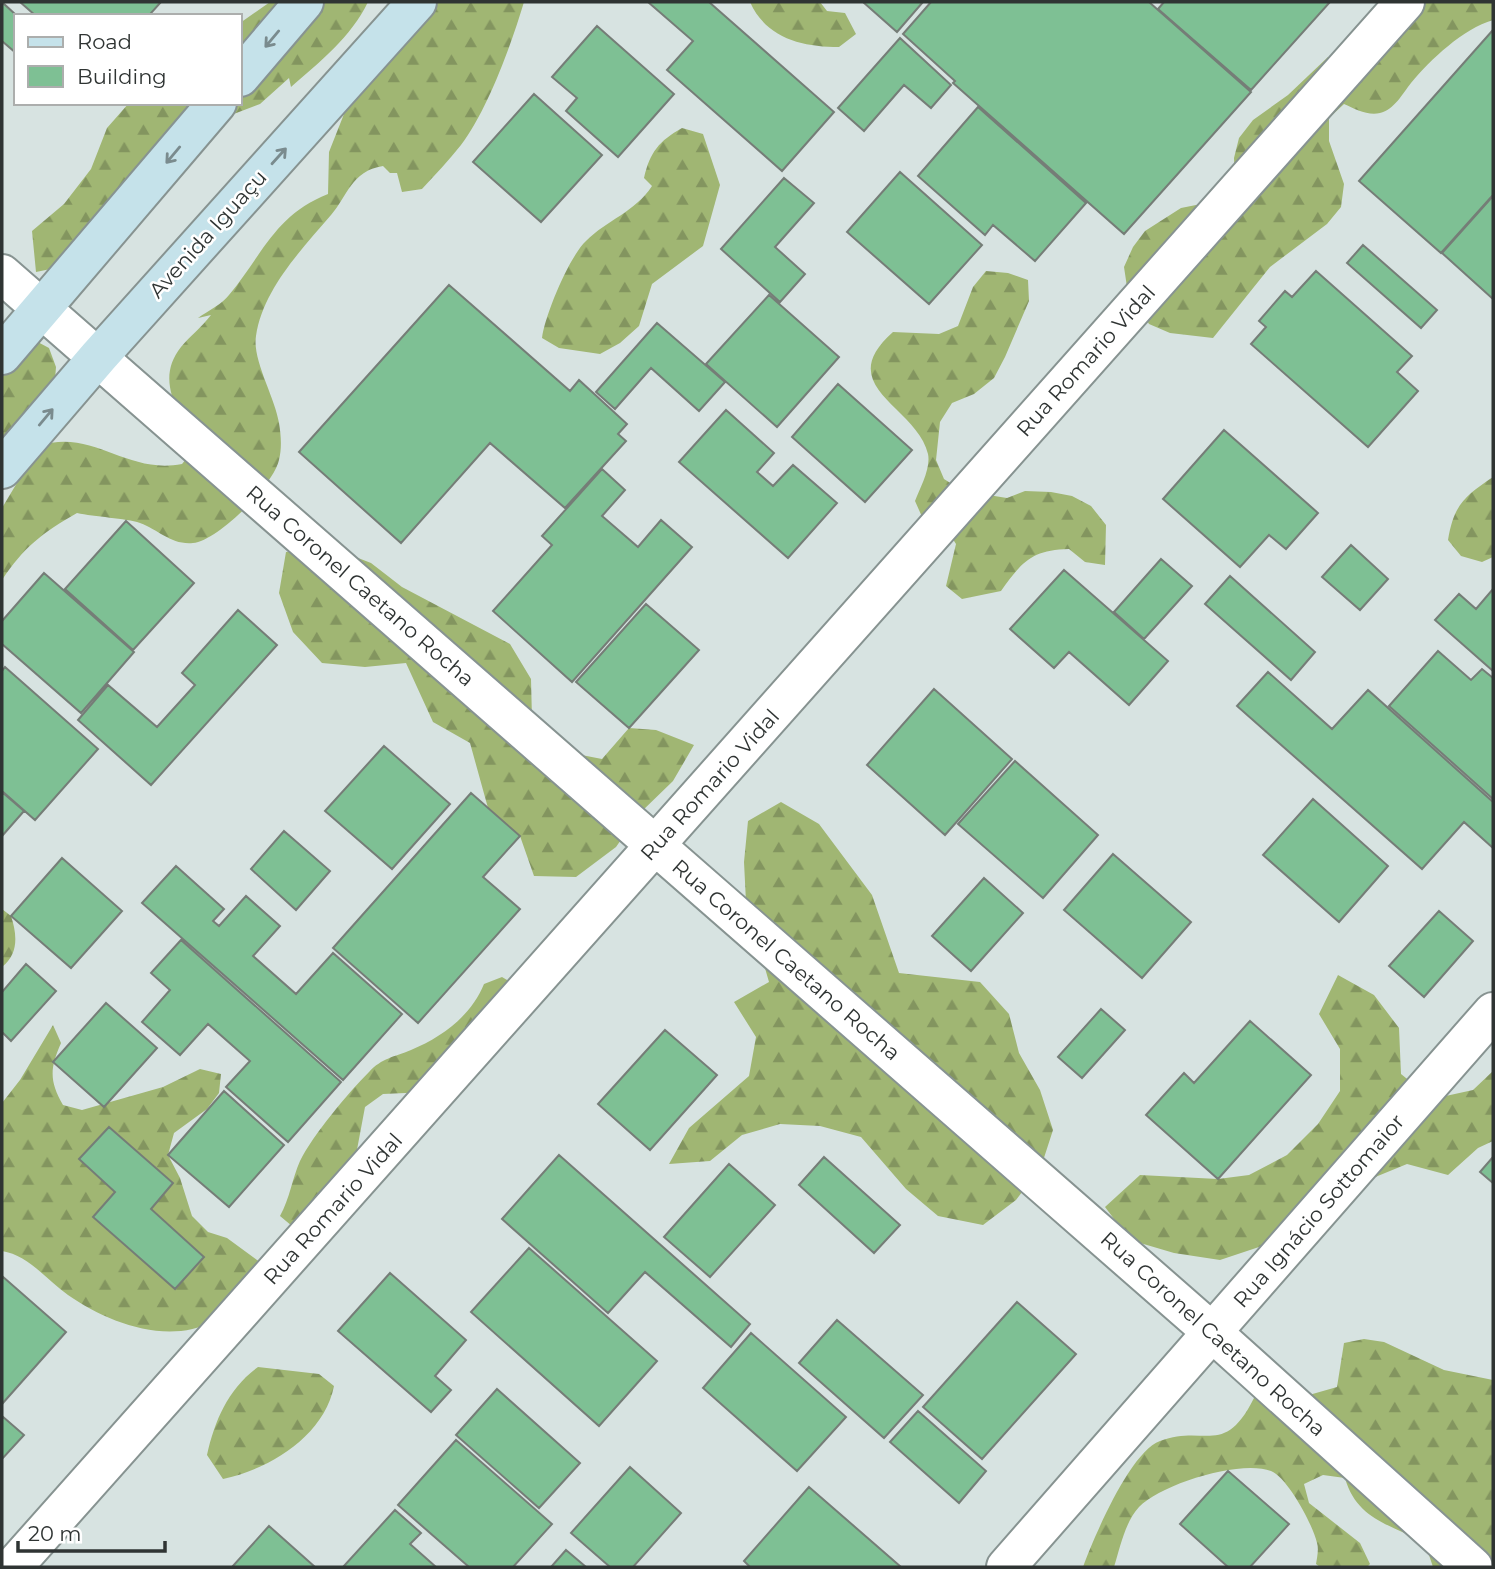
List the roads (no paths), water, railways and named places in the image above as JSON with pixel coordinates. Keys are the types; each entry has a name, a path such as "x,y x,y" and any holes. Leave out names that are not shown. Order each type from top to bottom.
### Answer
{"street":[{"path":"242,75 304,2"},
{"name":"Avenida Iguaçu","path":"2,469 99,356 417,2"},
{"name":"Rua Romario Vidal","path":"13,1567 1405,2"},
{"path":"2,355 215,105"},
{"name":"Rua Coronel Caetano Rocha","path":"2,274 99,356 1213,1333 1473,1567"},
{"name":"Rua Ignácio Sottomaior","path":"1006,1567 1493,1012"}]}
